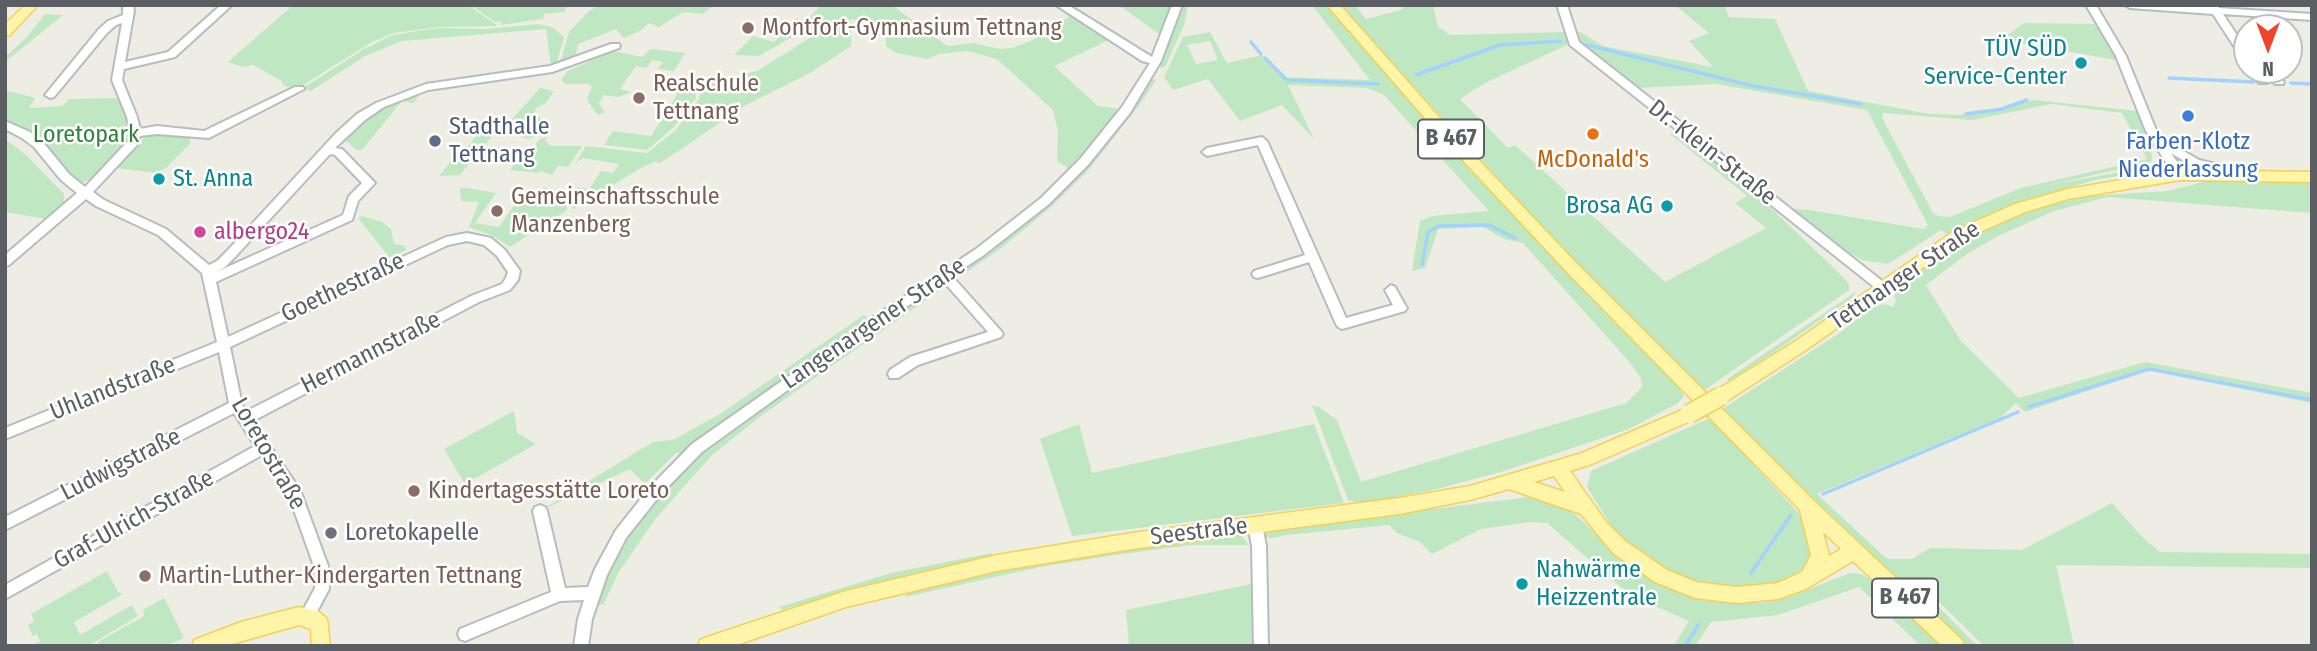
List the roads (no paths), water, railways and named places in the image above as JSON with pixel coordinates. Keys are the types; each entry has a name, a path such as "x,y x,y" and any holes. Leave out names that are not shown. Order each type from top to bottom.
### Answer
{"main road":[{"path":"5,32 32,5"},
{"name":"B 467","path":"1333,5 1510,203 1808,506 1955,646"},
{"name":"Tettnanger Straße","path":"1689,414 1800,346 1959,236 2020,208 2068,194 2180,175 2312,177"},
{"name":"Seestraße","path":"707,646 820,606 929,578 1072,550 1399,506 1511,483 1613,449 1689,414"},
{"path":"1559,469 1586,508 1619,547 1641,565 1695,590 1718,595 1756,595 1779,590 1856,551"},
{"path":"1511,483 1554,495 1586,508"},
{"path":"1808,506 1820,556 1811,569 1811,576"},
{"path":"201,646 289,617 307,617 320,625 321,646"}],"street":[{"path":"118,67 171,55 227,5"},
{"path":"1061,5 1146,59 1156,61"},
{"name":"Langenargener Straße","path":"581,646 593,593 621,534 656,490 697,448 867,327 946,276 1027,215 1075,171 1119,120 1156,61 1177,5"},
{"name":"Dr.-Klein-Straße","path":"1562,5 1574,43 1882,287"},
{"path":"2091,5 2117,48 2156,137 2180,175"},
{"path":"2130,5 2215,8 2312,17"},
{"path":"2215,8 2233,35"},
{"path":"5,261 85,193 133,142 135,133 132,117 117,80 128,11"},
{"path":"50,95 103,31 128,11"},
{"path":"210,275 361,117 408,92 439,84 552,69 615,46"},
{"path":"135,133 157,130 205,135 299,89"},
{"path":"5,125 38,144 65,177 85,193 162,232 210,275"},
{"path":"2156,137 2196,163 2241,174"},
{"path":"1208,152 1262,141 1342,324 1401,308 1391,290"},
{"path":"210,275 344,220 350,215 353,200 369,183 346,158 338,152 328,150"},
{"name":"Hermannstraße","path":"244,419 475,299 499,291 510,284 514,271 491,244 467,237"},
{"name":"Goethestraße","path":"222,345 435,246 467,237"},
{"path":"1258,274 1312,257"},
{"name":"Loretostraße","path":"210,275 236,406 295,494 318,559 323,584 307,617"},
{"path":"894,374 914,361 997,334 946,276"},
{"name":"Uhlandstraße","path":"5,434 222,345"},
{"name":"Ludwigstraße","path":"5,524 236,406"},
{"name":"Graf-Ulrich-Straße","path":"5,593 263,448"},
{"path":"540,511 559,595"},
{"path":"1255,525 1259,545 1261,646"},
{"path":"465,634 559,595 593,593"}],"waterway":[{"path":"1416,75 1500,45 1561,41"},
{"path":"1251,42 1261,54"},
{"path":"1587,45 1753,86 1861,104"},
{"path":"1265,58 1287,80 1378,84"},
{"path":"2169,78 2233,81"},
{"path":"2303,84 2312,84"},
{"path":"1966,114 2002,109 2027,100"},
{"path":"1422,265 1428,232 1439,226 1489,225 1515,238"},
{"path":"2028,407 2149,369 2312,400"},
{"path":"1823,494 2018,412"},
{"path":"1751,573 1791,515"},
{"path":"1685,646 1699,624"}],"place":[{"name":"Montfort-Gymnasium Tettnang","path":"748,28"},
{"name":"TÜV SÜD Service-Center","path":"2081,63"},
{"name":"Realschule Tettnang","path":"639,98"},
{"name":"Farben-Klotz Niederlassung","path":"2188,116"},
{"name":"McDonald's","path":"1593,134"},
{"name":"Stadthalle Tettnang","path":"435,141"},
{"name":"St. Anna","path":"159,179"},
{"name":"Brosa AG","path":"1667,206"},
{"name":"Gemeinschaftsschule Manzenberg","path":"497,211"},
{"name":"albergo24","path":"200,232"},
{"name":"Kindertagesstätte Loreto","path":"414,491"},
{"name":"Loretokapelle","path":"331,533"},
{"name":"Martin-Luther-Kindergarten Tettnang","path":"145,576"},
{"name":"Nahwärme Heizzentrale","path":"1522,584"}],"park label":[{"name":"Loretopark","path":"86,135"}]}
